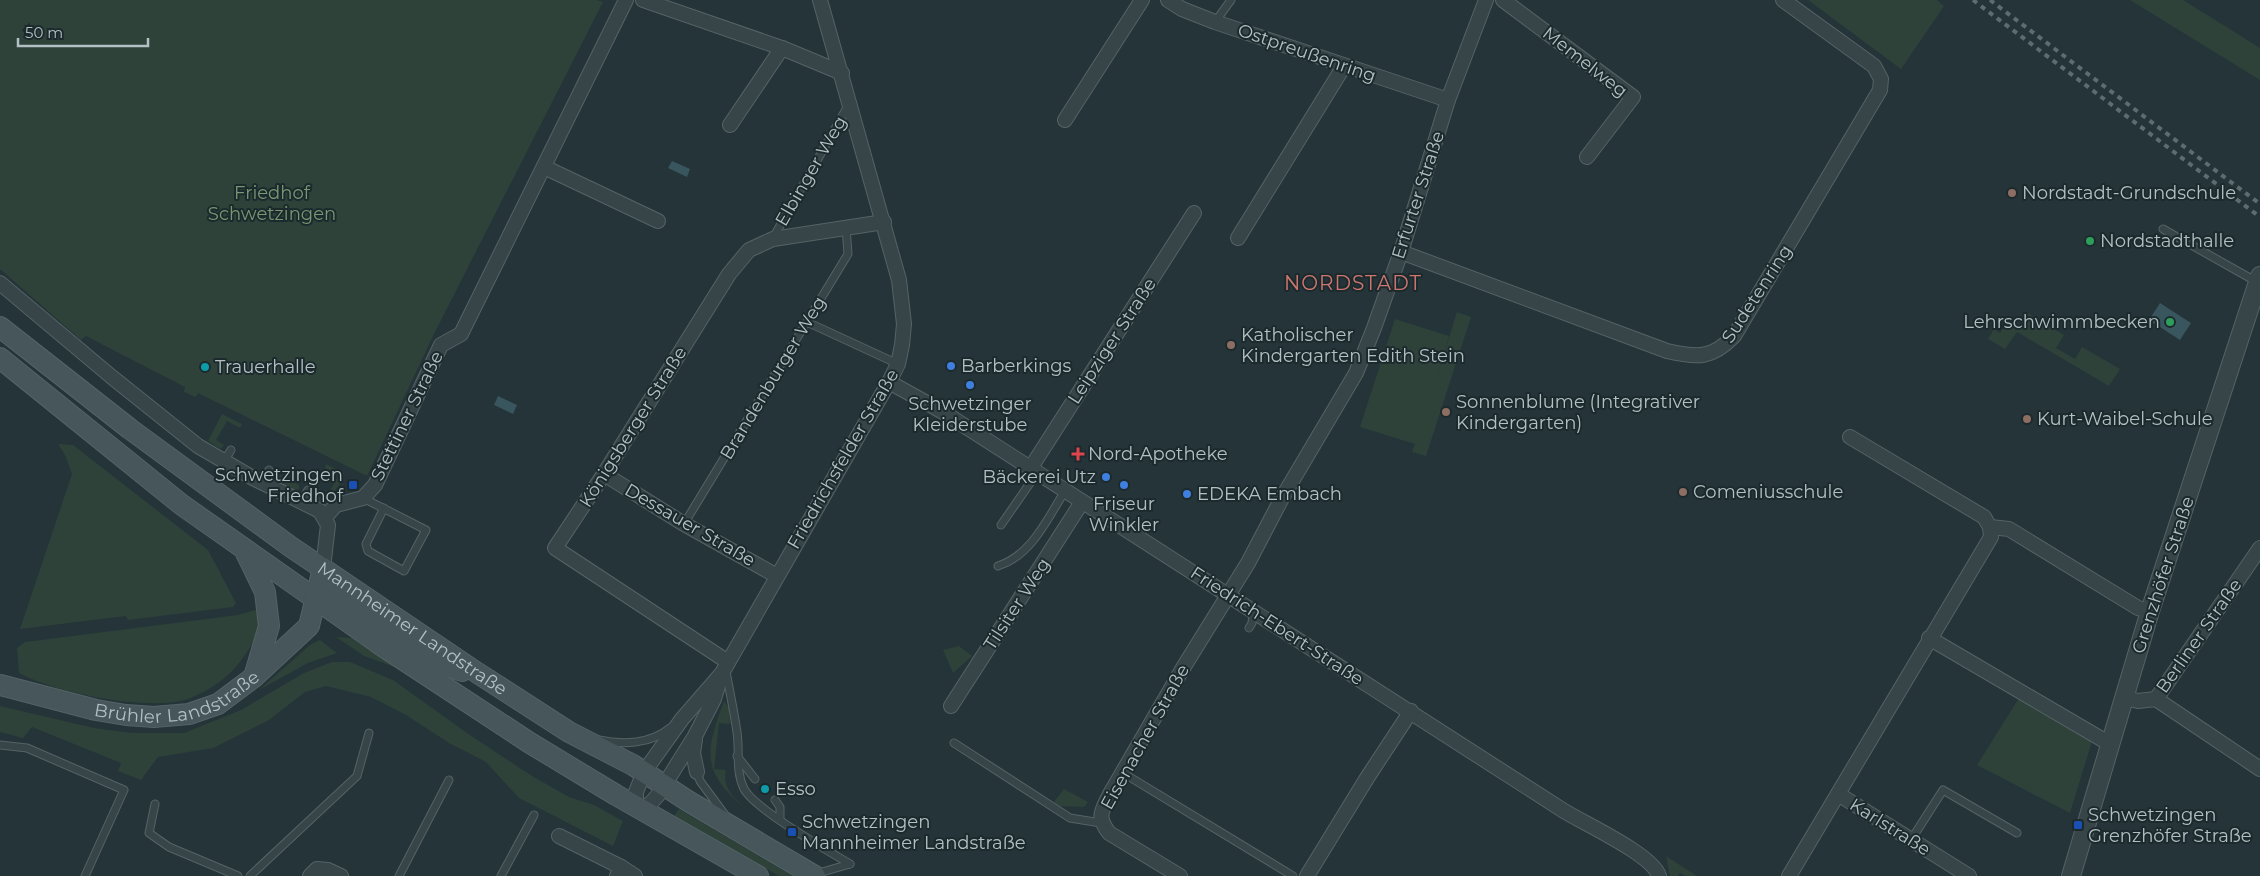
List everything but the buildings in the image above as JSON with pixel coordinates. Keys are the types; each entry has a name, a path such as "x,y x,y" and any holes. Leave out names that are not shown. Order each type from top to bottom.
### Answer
{"main road":[{"path":"0,327 130,429 323,568"},
{"name":"Mannheimer Landstraße","path":"0,358 182,505 455,695 530,743 758,876"},
{"path":"244,549 265,592 269,626 254,677"},
{"name":"Brühler Landstraße","path":"0,685 96,710 126,715 189,714 218,704 254,677 308,626 323,568"},
{"name":"Mannheimer Landstraße","path":"323,568 476,672 569,732 644,772 664,786 814,875"},
{"path":"314,598 336,595 434,661 465,672 476,672"}],"street":[{"name":"Stettiner Straße","path":"325,517 336,505 363,498 375,486 441,345 461,334 626,0"},
{"path":"643,0 782,48 842,73"},
{"name":"Friedrichsfelder Straße","path":"725,667 714,699 695,736 664,786 650,804 638,807 638,784 644,772 682,719 725,667 898,364 904,324 902,299 894,256 820,0"},
{"path":"1066,120 1142,0"},
{"name":"Ostpreußenring","path":"1168,0 1182,9 1215,22 1448,100"},
{"name":"Erfurter Straße","path":"1227,595 1248,563 1282,498 1356,374 1401,252 1448,100 1486,0"},
{"name":"Memelweg","path":"1503,0 1633,97 1588,157"},
{"name":"Sudetenring","path":"1401,252 1668,351 1686,355 1706,355 1723,348 1734,336 1880,90 1881,78 1874,66 1783,0"},
{"path":"730,125 782,48"},
{"path":"1238,238 1344,66"},
{"path":"544,167 658,221"},
{"name":"Leipziger Straße","path":"1033,471 1194,214"},
{"name":"Königsberger Straße","path":"725,667 555,548 604,474 729,274 749,250 773,239 884,222"},
{"name":"Grenzhöfer Straße","path":"2071,876 2150,611 2259,279"},
{"path":"0,283 120,384 198,446 228,456 304,496 325,517"},
{"name":"Friedrich-Ebert-Straße","path":"889,382 943,412 1253,613 1411,711 1564,811 1653,863 1659,876"},
{"path":"1850,436 1987,522 2009,529 2138,608 2150,611"},
{"name":"Dessauer Straße","path":"604,474 684,524 777,576"},
{"name":"Tilsiter Weg","path":"952,706 1082,502"},
{"name":"Mannheimer Landstraße","path":"323,568 328,538 328,525 325,517"},
{"path":"1790,876 1929,638 1991,537 1987,522"},
{"name":"Berliner Straße","path":"2156,699 2260,548"},
{"name":"Eisenacher Straße","path":"1180,876 1108,833 1101,823 1101,814 1227,595"},
{"path":"1929,638 2110,744"},
{"path":"2125,698 2138,701 2156,699 2260,769"},
{"path":"1308,876 1367,778 1411,711"},
{"name":"Friedrichsfelder Straße","path":"695,736 693,753 697,772"},
{"name":"Karlstraße","path":"1838,794 1969,876"},
{"path":"559,836 619,871 635,876"},
{"path":"313,872 328,870 341,876"}],"lane":[{"path":"1215,22 1231,0"},
{"name":"Elbinger Weg","path":"773,239 850,103"},
{"name":"Brandenburger Weg","path":"684,524 848,254 846,227"},
{"path":"2163,229 2259,279"},
{"path":"807,322 898,364"},
{"path":"1001,525 1033,471"},
{"path":"998,566 1009,562 1021,554 1036,537 1065,491"},
{"path":"363,498 384,508 426,530 404,571 368,551 366,544 384,508"},
{"path":"1248,628 1252,623 1253,613"},
{"path":"725,667 737,734 737,766 745,789 756,802 780,820 850,864 814,875"},
{"path":"569,732 602,741 642,742 665,733 682,719"},
{"path":"250,876 357,776 369,733"},
{"path":"954,743 1070,818 1101,823"},
{"path":"0,745 27,748 124,790 85,876"},
{"path":"737,756 755,779"},
{"path":"697,772 700,781 736,829"},
{"path":"1123,773 1293,876"},
{"path":"399,876 448,780"},
{"path":"1911,841 1943,790 2017,832"},
{"path":"775,800 780,807 780,820"},
{"path":"155,804 150,833 169,847 238,876"},
{"path":"501,876 534,815"}],"green space":[{"name":"Friedhof Schwetzingen","path":"0,0 596,0 603,2 434,334 367,476 198,393 196,397 184,392 185,387 86,336 81,340 0,269"},
{"path":"1808,0 1937,0 1944,6 1901,69"},
{"path":"2130,0 2183,0 2260,48 2260,80"},
{"path":"1457,312 1471,317 1426,456 1412,452 1415,444 1360,427 1395,319 1449,336 1434,386"},
{"path":"2028,313 2064,335 2056,348 2075,359 2082,347 2120,369 2109,386 2017,332 2005,349 1988,339 1994,329 2000,333 2008,319 2020,327"},
{"path":"222,414 242,424 240,428 227,421 216,440 224,445 221,449 208,441"},
{"path":"58,444 73,445 208,550 236,603 233,607 128,620 126,616 20,629 72,474 65,455"},
{"path":"326,464 344,473 340,484 324,504 314,498 316,495 325,500 339,475 325,468"},
{"path":"274,473 299,485 299,490 274,479"},
{"path":"259,609 259,624 255,637 249,650 240,662 218,683 191,698 174,702 153,703 104,699 56,687 19,673 17,648 25,642 238,615"},
{"path":"336,637 352,638 397,668 364,656"},
{"path":"320,640 337,653 308,663 259,690 310,645"},
{"path":"959,646 972,656 953,673 943,650"},
{"path":"332,662 350,662 393,680 467,733 532,776 569,797 594,805 623,821 613,846 519,798 486,762 449,743 406,715 371,697 326,686 305,692 269,720 213,748 158,757 141,780 118,771 121,763 32,727 23,738 0,732 0,706 94,728 132,733 184,733 241,710 304,673"},
{"path":"2019,698 2093,738 2070,813 1977,765"},
{"path":"724,701 729,708 730,724 719,723 714,769 726,770 727,788 746,809 731,796 721,784 714,772 711,760 713,734"},
{"path":"1064,789 1088,802 1084,807 1060,806 1054,802"},
{"path":"679,809 793,876 779,876 674,816"},
{"path":"1666,856 1697,876 1686,876 1680,873 1678,876 1670,876"}],"water":[{"path":"672,161 690,169 687,177 668,168"},
{"name":"Lehrschwimmbecken","path":"2160,303 2191,323 2180,340 2149,320"},
{"path":"498,396 517,405 513,414 494,405"}],"railway":[{"path":"1973,0 2260,217"},
{"path":"1990,0 2260,204"}],"place":[{"name":"Nordstadt-Grundschule","path":"2012,193"},
{"name":"Nordstadthalle","path":"2090,241"},
{"name":"Lehrschwimmbecken","path":"2170,322"},
{"name":"Katholischer Kindergarten Edith Stein","path":"1231,345"},
{"name":"Barberkings","path":"951,366"},
{"name":"Trauerhalle","path":"205,367"},
{"name":"Schwetzinger Kleiderstube","path":"970,385"},
{"name":"Sonnenblume (Integrativer Kindergarten)","path":"1446,412"},
{"name":"Kurt-Waibel-Schule","path":"2027,419"},
{"name":"Nord-Apotheke","path":"1078,454"},
{"name":"Bäckerei Utz","path":"1106,477"},
{"name":"Schwetzingen Friedhof","path":"353,485"},
{"name":"Friseur Winkler","path":"1124,485"},
{"name":"Comeniusschule","path":"1683,492"},
{"name":"EDEKA Embach","path":"1187,494"},
{"name":"Esso","path":"765,789"},
{"name":"Schwetzingen Grenzhöfer Straße","path":"2078,825"},
{"name":"Schwetzingen Mannheimer Landstraße","path":"792,832"}],"district":[{"name":"NORDSTADT","path":"1353,283"}]}
